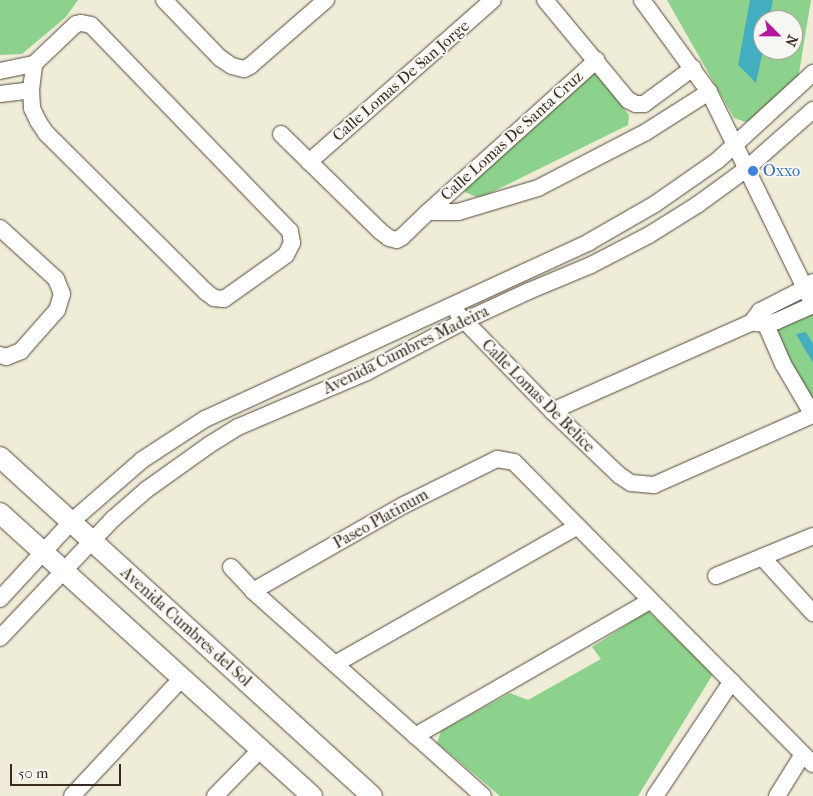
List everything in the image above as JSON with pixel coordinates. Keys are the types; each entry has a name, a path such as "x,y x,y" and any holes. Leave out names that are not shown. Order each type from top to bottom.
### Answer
{"main road":[{"name":"Avenida Cumbres del Sol","path":"0,457 372,796"},
{"path":"0,513 312,796"}],"street":[{"path":"166,1 220,58 232,66 244,69 250,66 326,0"},
{"name":"Calle Lomas De San Jorge","path":"309,162 493,0"},
{"path":"545,0 628,100 636,104 644,104 693,68"},
{"path":"552,411 759,319 813,304 809,285 745,170 709,92 642,0"},
{"path":"0,71 34,64 76,24 91,24 290,231 292,243 286,254 224,299 214,298 46,133 32,108 31,90 34,64"},
{"name":"Calle Lomas De Santa Cruz","path":"309,162 380,231 389,238 397,240 596,60"},
{"name":"Avenida Cumbres Madeira","path":"0,599 71,522 142,460 205,419 597,238 655,204 735,146 813,73"},
{"path":"0,94 31,90"},
{"name":"Calle Lomas De Santa Cruz","path":"428,212 458,212 538,188 646,132 709,92"},
{"name":"Avenida Cumbres Madeira","path":"0,638 92,541 146,490 174,468 238,427 367,372 464,321 591,265 649,235 698,205 745,170 813,110"},
{"path":"281,134 309,162"},
{"path":"0,228 56,279 62,294 57,310 21,350 6,357 0,355"},
{"path":"759,319 809,285"},
{"name":"Calle Lomas De Belice","path":"451,304 464,321 552,411 619,476 631,482 654,485 813,415"},
{"path":"759,319 813,415"},
{"name":"Paseo Platinum","path":"253,591 412,501 497,459 514,462 578,526"},
{"path":"335,664 578,526 808,759 777,796"},
{"path":"716,576 813,536"},
{"path":"762,558 813,613"},
{"path":"231,567 253,591 483,796"},
{"path":"415,736 650,601"},
{"path":"72,796 182,679"},
{"path":"655,796 732,681"},
{"path":"215,796 260,750"}],"green space":[{"path":"0,0 78,0 66,17 22,54 0,55"},
{"path":"667,0 811,0 803,49 803,10 753,10 753,60 801,60 798,79 751,124 734,118"},
{"path":"595,69 629,115 628,125 484,196 476,197 465,192 461,182"},
{"path":"813,305 813,415 766,324"},
{"path":"648,611 713,674 638,796 500,796 437,743 441,731 510,693 528,700 601,659 592,647"}],"water":[{"path":"750,0 773,0 771,10 753,10 753,60 761,60 756,83 738,65"},
{"path":"806,332 813,344 813,363 796,334"}],"place":[{"name":"Oxxo","path":"753,171"}]}
